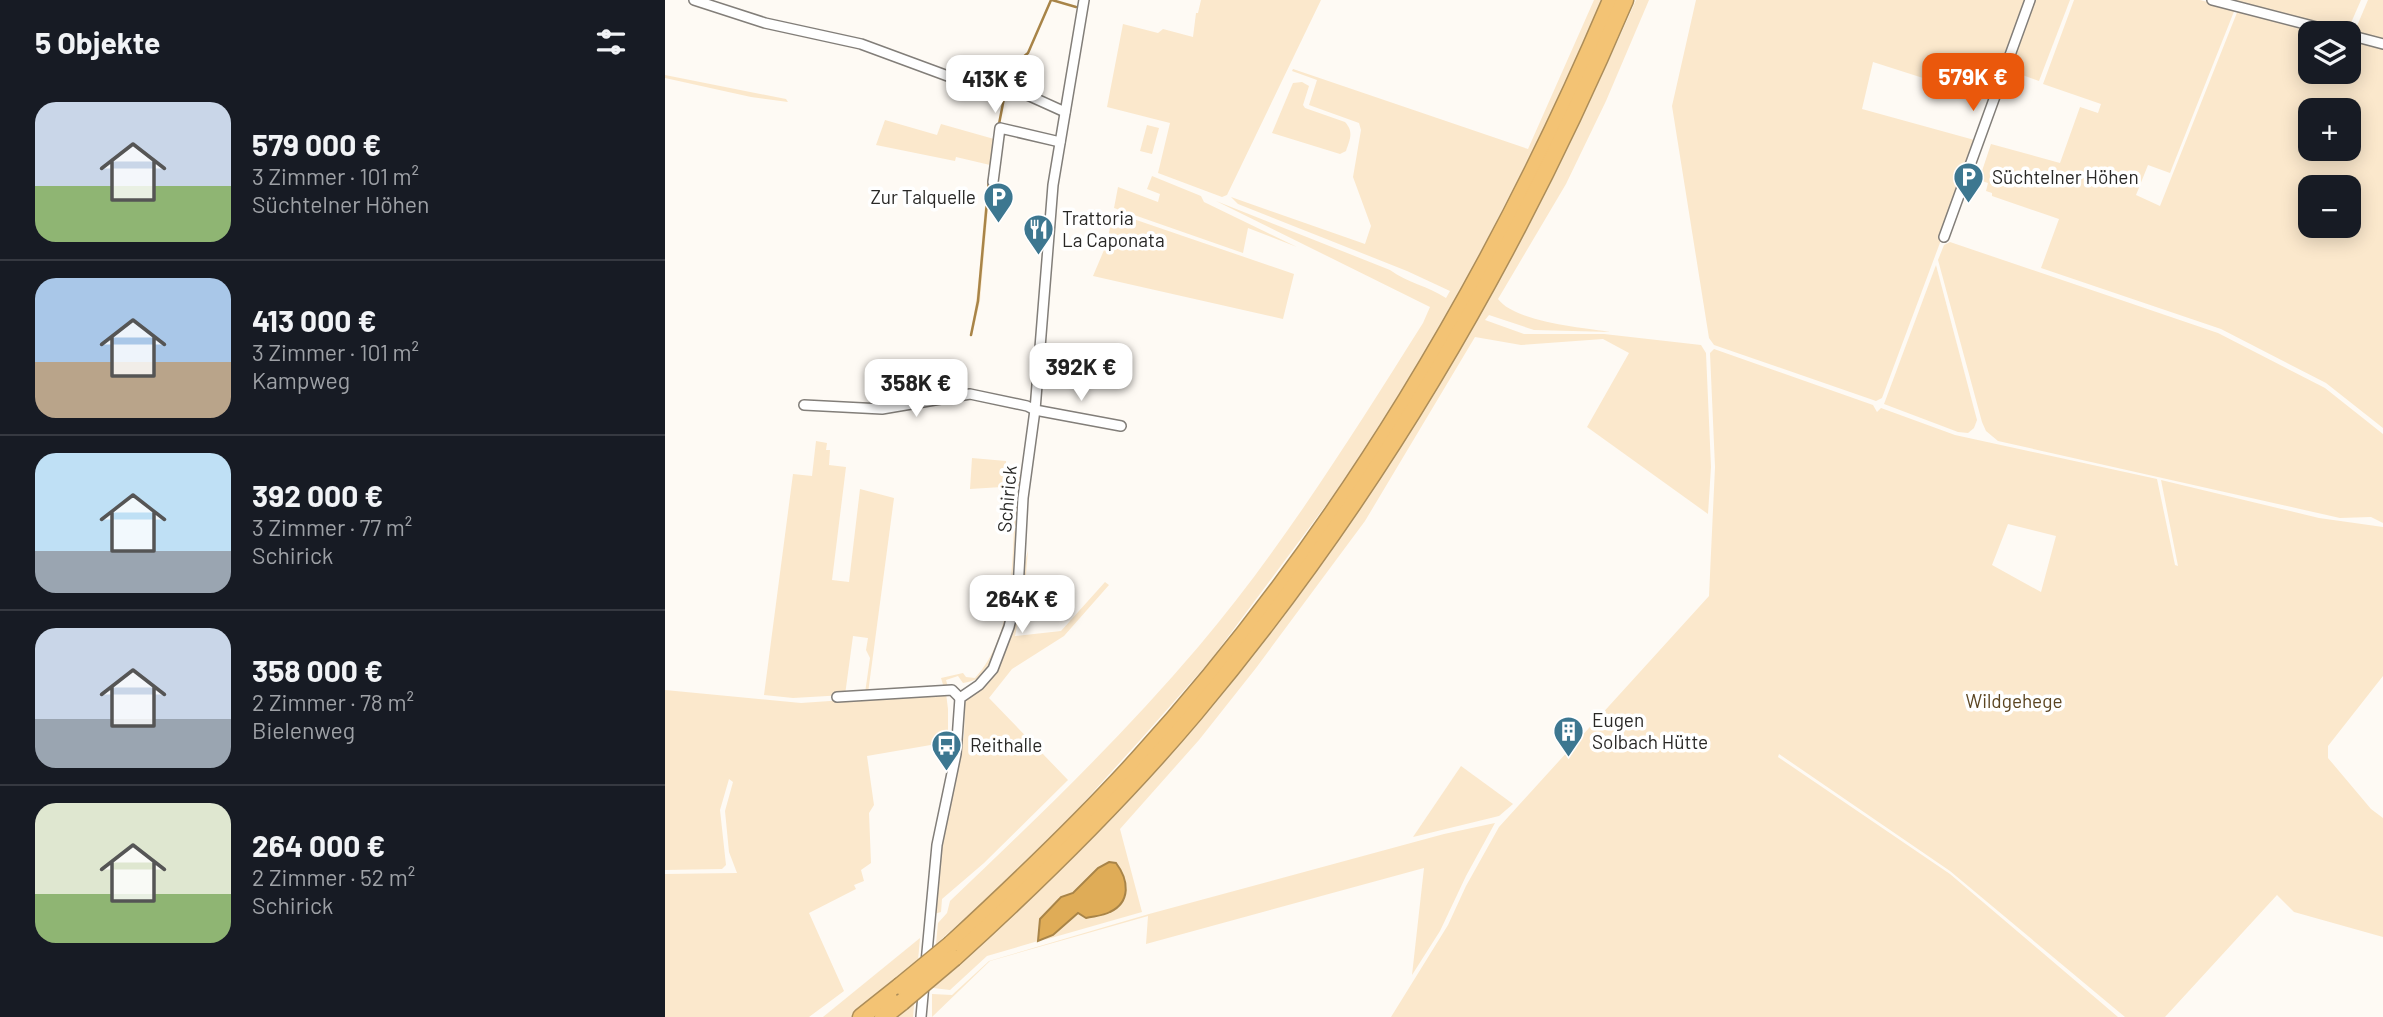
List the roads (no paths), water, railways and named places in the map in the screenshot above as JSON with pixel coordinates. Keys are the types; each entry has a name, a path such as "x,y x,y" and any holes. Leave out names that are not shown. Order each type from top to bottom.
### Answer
{"highway":[{"path":"953,951 1139,758 1230,650 1309,545 1407,397 1479,272 1558,120 1611,0"},
{"path":"861,1017 901,994 1038,881 1148,767 1240,659 1319,553 1418,404 1490,279 1567,130 1625,0"},
{"path":"883,1017 901,994"}],"street":[{"path":"694,0 765,23 861,44 964,82 1012,88 1065,112"},
{"name":"Schirick","path":"960,698 979,685 993,669 1018,590 1023,498 1035,410 1053,186 1084,0"},
{"path":"1944,237 2030,0"},
{"path":"2212,0 2298,22"},
{"path":"2361,38 2383,44"},
{"path":"993,182 1000,128 1060,142"},
{"path":"804,405 882,409 970,394 1027,405 1035,410 1121,426"},
{"path":"838,697 952,690 960,698 957,754 941,819 933,874 921,1017"}],"waterway":[{"path":"1008,82 1017,62 1028,53 1051,0"},
{"path":"1052,0 1076,7"},
{"path":"999,124 1005,93"},
{"path":"971,335 978,301 989,179"}],"place":[{"name":"Süchtelner Höhen","path":"1969,204"},
{"name":"Zur Talquelle","path":"999,224"},
{"name":"Trattoria La Caponata","path":"1039,256"},
{"name":"Eugen Solbach Hütte","path":"1569,758"},
{"name":"Reithalle","path":"947,772"}],"park label":[{"name":"Wildgehege","path":"2014,701"}]}
